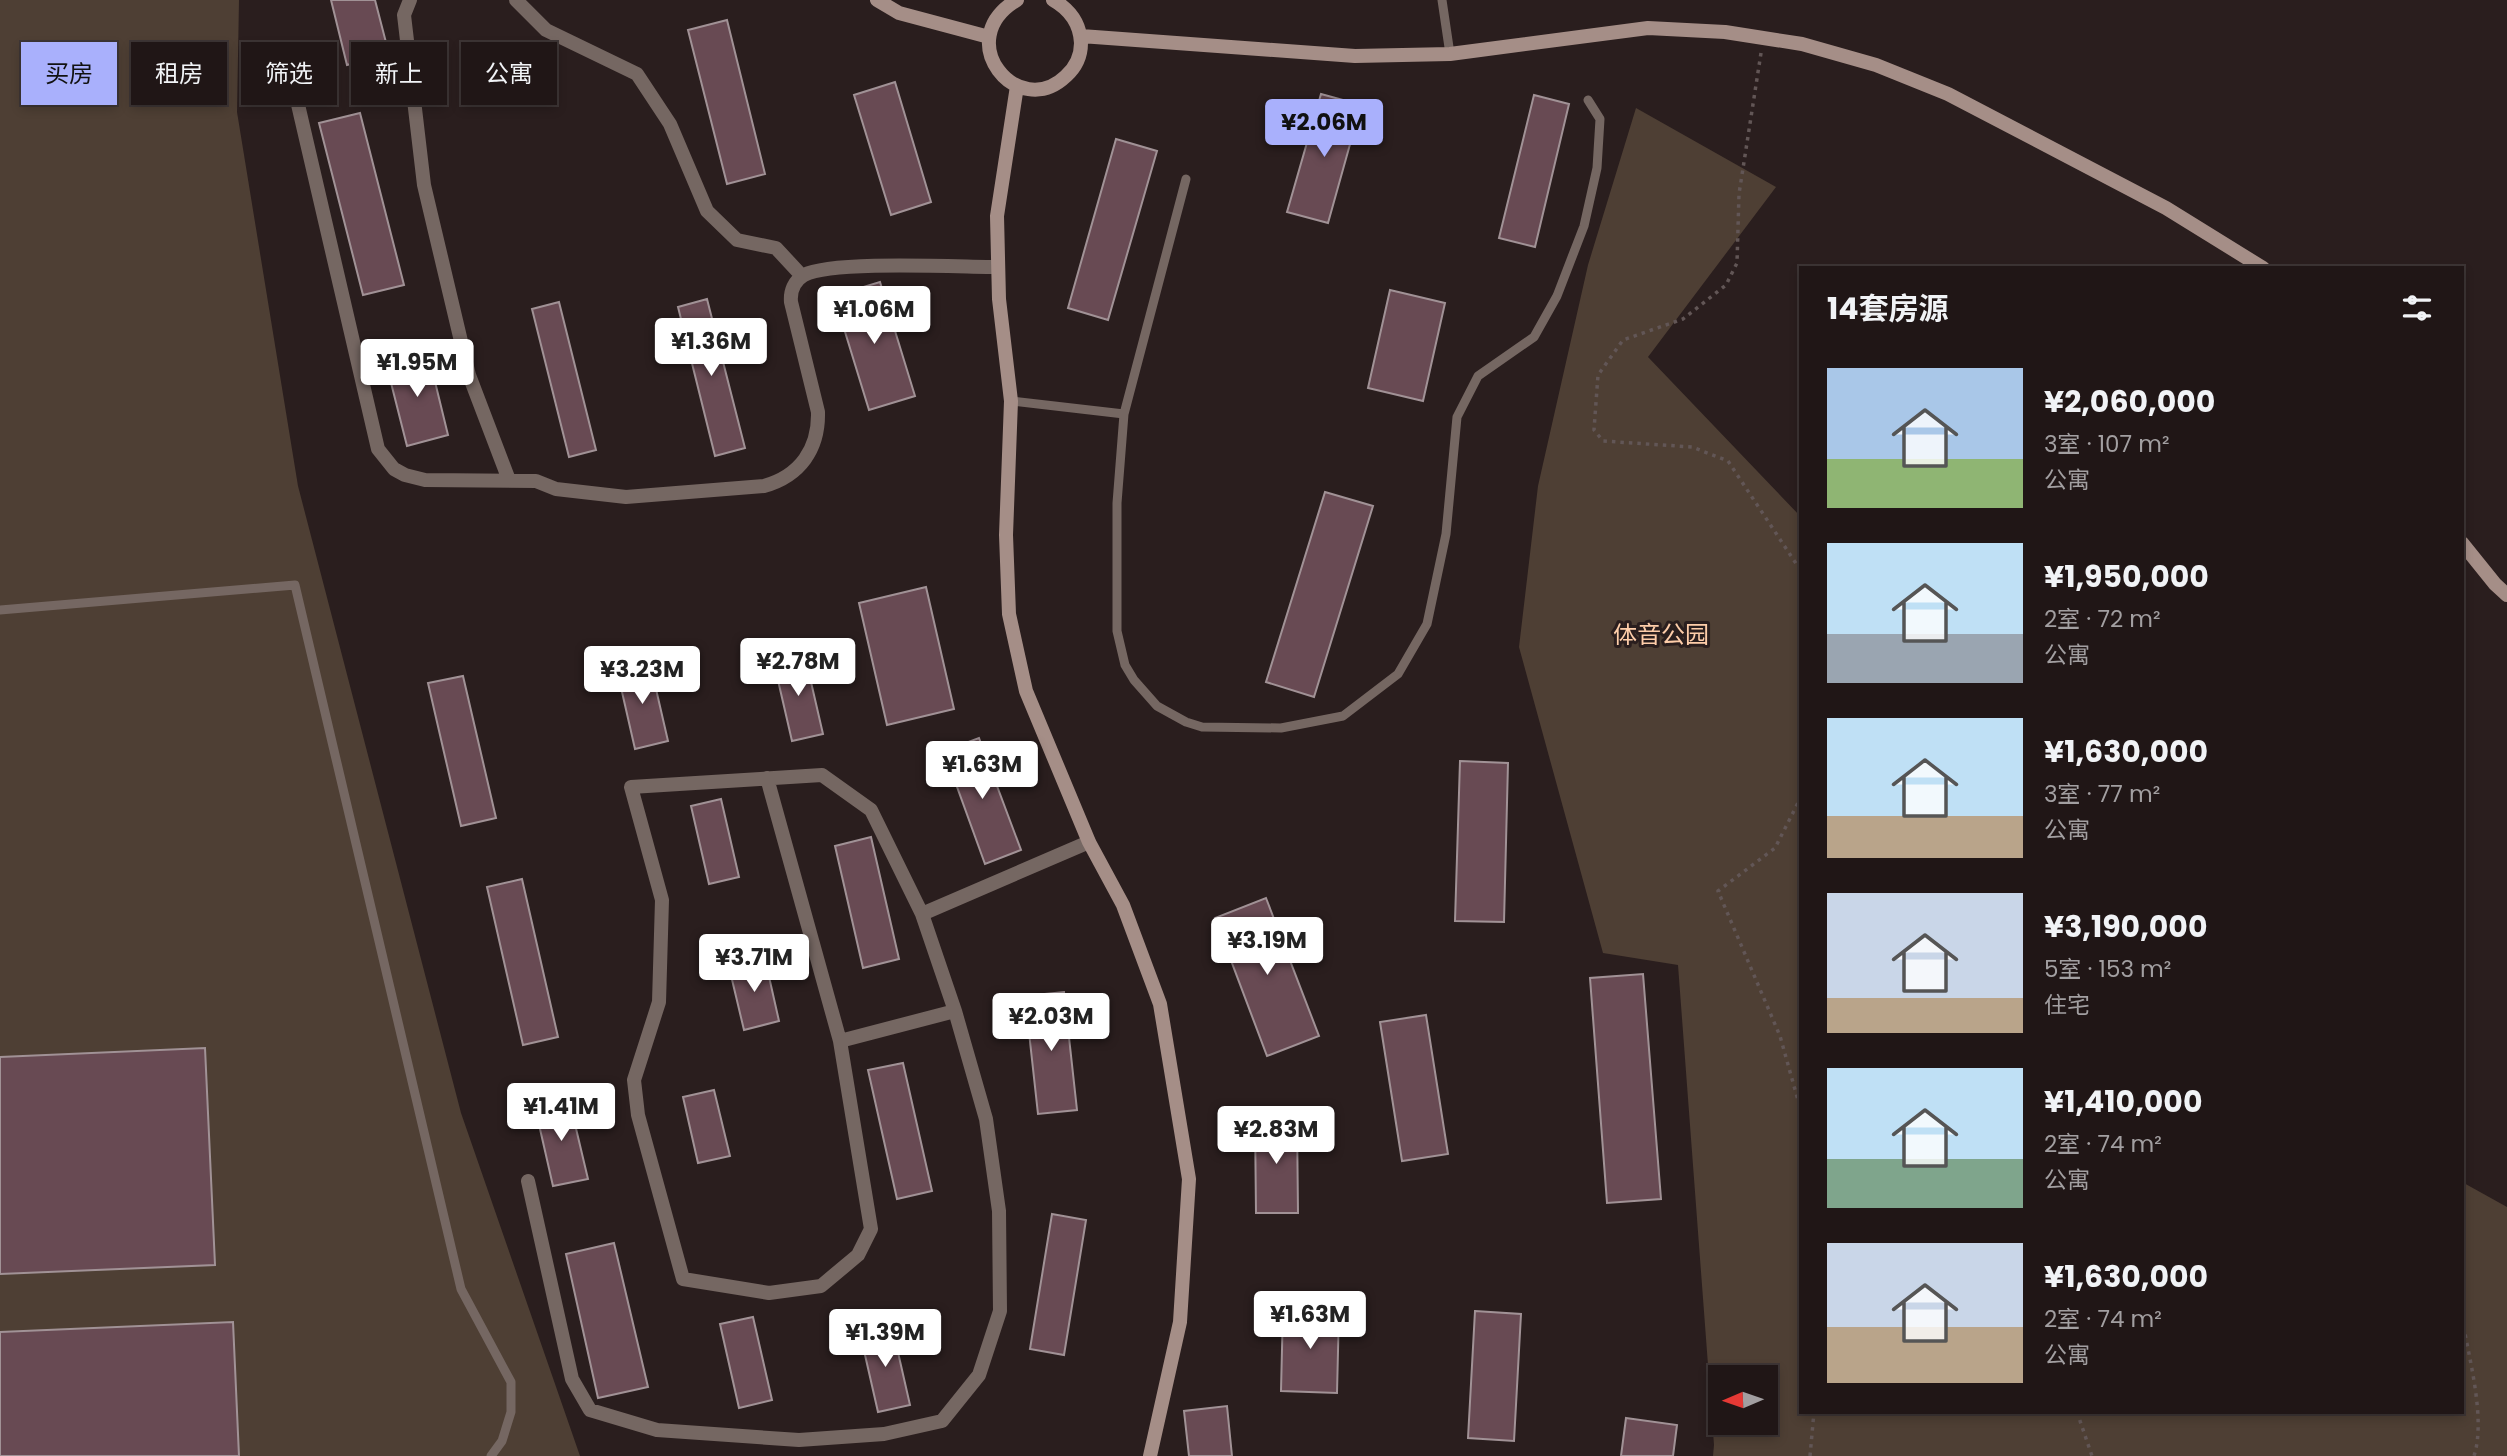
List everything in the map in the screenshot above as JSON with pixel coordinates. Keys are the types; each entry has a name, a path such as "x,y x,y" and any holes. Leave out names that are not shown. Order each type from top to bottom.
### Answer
{"street":[{"path":"410,0 404,15 424,185 468,375 509,480"},
{"path":"516,0 546,30 637,74 670,124 707,211 737,240 776,248 802,276"},
{"path":"877,0 899,13 989,37"},
{"path":"1017,0 998,15 989,37 989,49 998,71 1017,86 1041,89 1053,86 1063,79 1078,60 1081,36 1071,14 1053,0"},
{"path":"1081,36 1355,56 1450,54 1648,28 1764,37 1839,54 1948,94 2166,208 2260,266"},
{"path":"1017,86 997,216 999,299 1011,401 1006,535 1009,614 1026,691 1089,842 1123,905 1160,1004 1189,1179 1180,1322 1150,1456"},
{"path":"298,105 378,449 384,460 394,469 414,478 536,481 556,489 626,497 764,486 793,472 808,456 818,423 818,412 791,302 793,288 802,276 848,267 998,267"},
{"path":"2464,545 2507,595"},
{"path":"528,1181 572,1379 590,1410 657,1430 799,1440 884,1434 942,1421 979,1375 1000,1311 999,1211 986,1119 955,1012 922,914 871,810 822,775 767,778 631,787 662,901 659,1002 634,1080 638,1115 683,1279 769,1293 821,1286 858,1255 871,1229 840,1041 767,778"},
{"path":"922,914 1089,842"},
{"path":"840,1041 955,1012"}],"lane":[{"path":"1442,0 1450,54"},
{"path":"1186,179 1124,414 1117,503 1117,631 1125,665 1134,680 1157,706 1186,722 1202,727 1281,728 1343,716 1398,674 1427,624 1446,534 1457,417 1478,376 1534,337 1557,296 1584,226 1597,168 1600,119 1588,100"},
{"path":"1011,401 1124,414"},
{"path":"0,611 295,585 461,1289 511,1382 511,1412 502,1441 491,1456"}],"path":[{"path":"1764,37 1739,194 1737,263 1726,285 1683,319 1623,340 1598,375 1594,430 1604,441 1692,447 1728,461 1799,567"},
{"path":"1799,801 1775,848 1718,891 1780,1036 1799,1104"},
{"path":"2464,1330 2479,1422 2479,1442 2474,1456"},
{"path":"1810,1456 1814,1414"},
{"path":"2078,1414 2092,1456"}],"green space":[{"path":"0,0 239,0 237,112 298,486 461,1113 580,1456 0,1456"},
{"name":"体音公园","path":"1636,108 1776,187 1648,357 1799,515 1799,1414 2464,1414 2464,1183 2507,1207 2507,1456 1713,1456 1713,1435 1778,1435 1778,1365 1708,1365 1678,965 1603,953 1519,647 1538,486 1588,265"}],"building":[{"path":"331,0 375,0 386,42 351,42 351,64 347,65"},
{"path":"727,20 765,174 727,184 688,30"},
{"path":"895,82 931,202 891,215 854,95"},
{"path":"1321,94 1361,105 1328,223 1287,212"},
{"path":"1534,95 1569,104 1535,247 1499,238"},
{"path":"360,113 404,285 363,295 319,123"},
{"path":"1116,139 1157,151 1108,320 1068,308"},
{"path":"880,282 915,396 869,410 834,296"},
{"path":"1390,290 1445,303 1423,401 1368,388"},
{"path":"707,299 745,448 715,456 678,307"},
{"path":"559,302 596,450 569,457 532,309"},
{"path":"428,353 448,435 407,446 386,363"},
{"path":"1325,492 1373,506 1314,697 1266,682"},
{"path":"926,587 954,709 887,725 859,603"},
{"path":"805,656 823,734 792,741 774,663"},
{"path":"650,663 668,741 635,749 617,670"},
{"path":"463,676 496,818 461,826 428,683"},
{"path":"979,738 1021,850 985,864 944,751"},
{"path":"1460,761 1508,763 1504,922 1455,921"},
{"path":"721,799 739,877 709,884 691,806"},
{"path":"871,837 899,959 863,968 835,846"},
{"path":"522,879 558,1037 523,1045 487,887"},
{"path":"1266,898 1319,1036 1267,1056 1215,918"},
{"path":"765,959 779,1021 744,1030 729,967"},
{"path":"1643,974 1661,1199 1607,1203 1590,978"},
{"path":"1064,992 1077,1110 1038,1114 1025,996"},
{"path":"1426,1015 1448,1154 1402,1161 1380,1022"},
{"path":"205,1048 215,1265 0,1274 0,1057"},
{"path":"903,1063 932,1191 897,1199 868,1070"},
{"path":"714,1090 730,1156 698,1163 683,1097"},
{"path":"569,1099 588,1179 553,1186 535,1107"},
{"path":"1255,1119 1297,1119 1298,1213 1256,1213"},
{"path":"1052,1214 1086,1220 1064,1355 1030,1349"},
{"path":"614,1243 648,1387 598,1398 566,1254"},
{"path":"1283,1308 1339,1310 1337,1393 1281,1391"},
{"path":"1475,1311 1521,1314 1514,1441 1468,1438"},
{"path":"753,1317 772,1400 739,1408 720,1324"},
{"path":"233,1322 239,1456 0,1456 0,1332"},
{"path":"892,1326 910,1405 878,1412 860,1333"},
{"path":"1227,1406 1232,1456 1189,1456 1184,1411"},
{"path":"1626,1418 1677,1425 1673,1456 1621,1456"}]}
